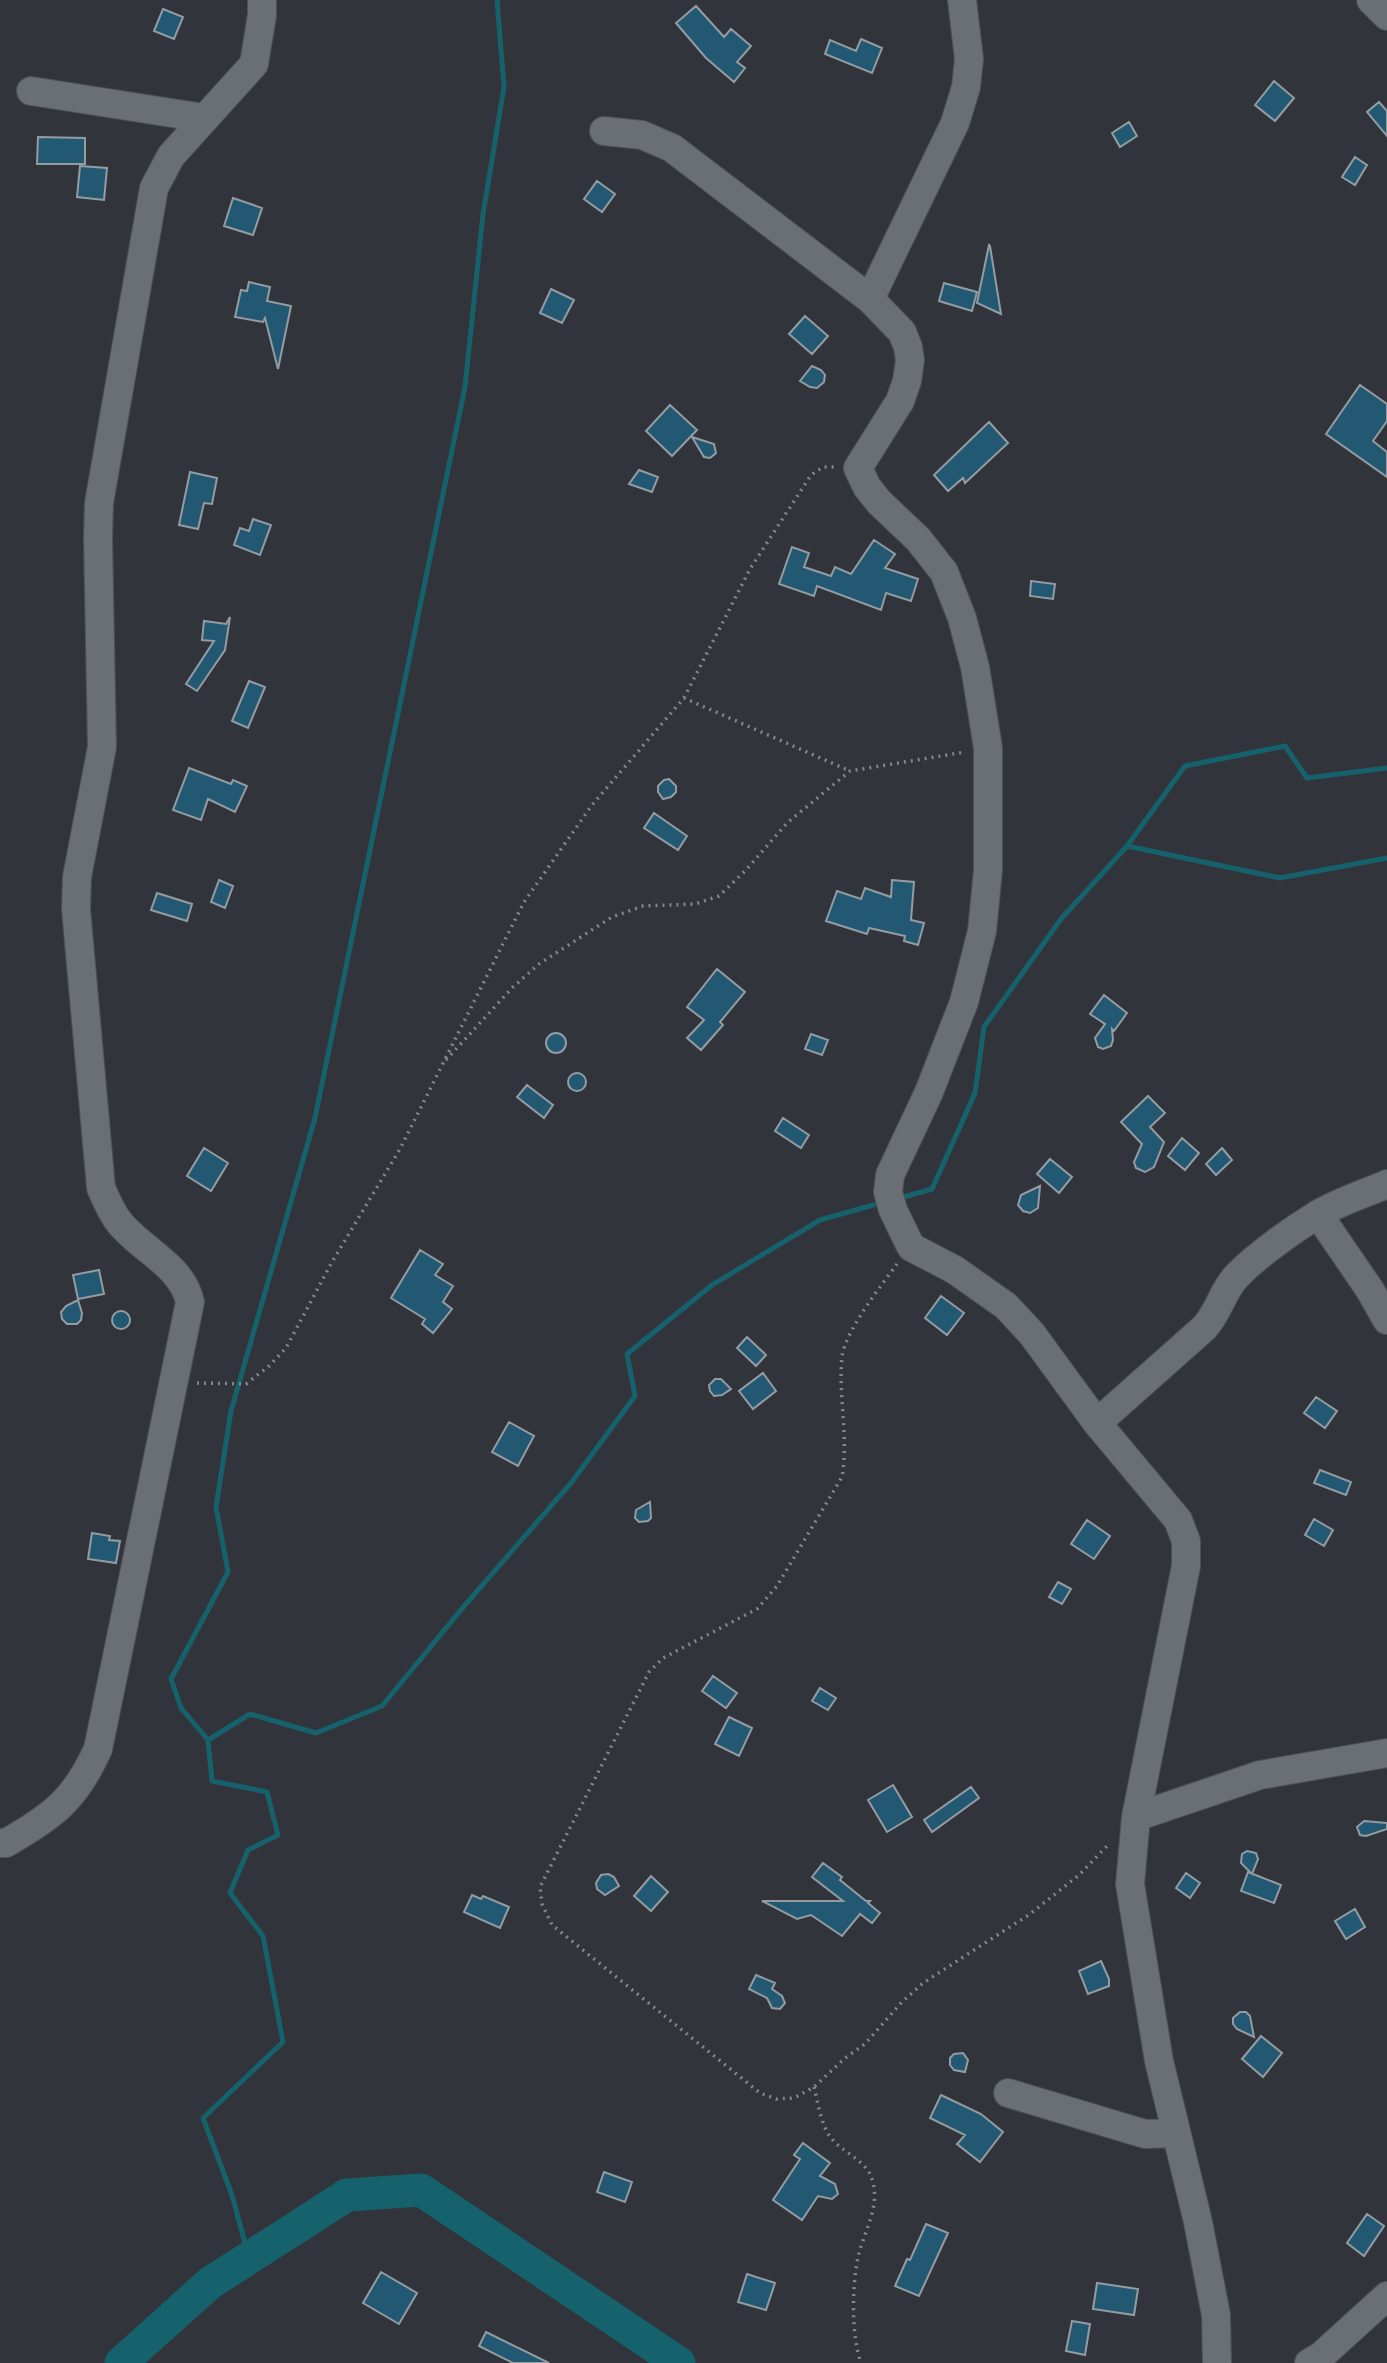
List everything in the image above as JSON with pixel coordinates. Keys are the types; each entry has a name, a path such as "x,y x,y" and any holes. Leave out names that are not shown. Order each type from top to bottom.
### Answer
{"street":[{"path":"0,1843 6,1843 37,1825 62,1807 86,1777 98,1749 190,1302 187,1288 175,1273 119,1223 101,1188 76,909 77,877 102,747 97,538 99,503 154,188 171,156 254,64 262,0"},
{"path":"870,299 955,123 966,87 969,59 962,0"},
{"path":"1371,0 1387,16"},
{"path":"31,91 204,118"},
{"path":"604,131 642,135 672,148 870,299 902,332 908,347 910,360 907,381 900,401 858,468 867,487 879,502 918,539 944,572 962,618 975,667 988,748 988,870 982,931 964,1002 929,1092 890,1175 888,1192 893,1210 911,1247 955,1270 1006,1306 1032,1334 1097,1423 1178,1520 1186,1541 1185,1566 1136,1817 1130,1884 1159,2061 1198,2222 1216,2315 1217,2363"},
{"path":"1097,1423 1214,1318 1223,1296 1235,1278 1318,1214 1387,1184"},
{"path":"1318,1214 1370,1290 1387,1320"},
{"path":"1136,1817 1260,1775 1387,1753"},
{"path":"1008,2093 1145,2134 1176,2133"},
{"path":"1309,2363 1321,2356 1387,2296"}],"path":[{"path":"213,1384 246,1384 286,1348 332,1262 400,1149 524,902 592,805 684,698 750,569 811,475 823,467 858,468"},
{"path":"684,698 850,771"},
{"path":"442,1064 530,972 612,917 643,906 695,904 719,896 787,823 850,771 988,748"},
{"path":"911,1247 881,1285 849,1336 842,1356 845,1458 842,1477 777,1586 757,1609 663,1658 649,1672 540,1886 542,1904 551,1925 760,2092 776,2099 794,2098 814,2087 845,2057 865,2043 923,1983 1046,1902 1079,1875 1136,1817"},
{"path":"814,2087 825,2127 831,2137 872,2177 872,2215 858,2256 855,2282 855,2339 861,2363"}],"building":[{"path":"696,6 724,37 731,29 751,46 737,62 745,68 734,82 706,58 676,23"},
{"path":"163,9 183,17 174,39 154,31"},
{"path":"861,39 882,48 872,73 825,54 830,40 856,51"},
{"path":"1274,81 1294,98 1275,121 1255,105"},
{"path":"1379,102 1387,111 1387,136 1367,112"},
{"path":"1129,122 1137,136 1120,147 1112,133"},
{"path":"38,137 85,138 85,164 37,164"},
{"path":"1355,157 1367,165 1355,185 1342,177"},
{"path":"80,166 107,168 104,200 77,197"},
{"path":"597,181 615,194 602,212 584,199"},
{"path":"233,198 262,208 253,235 224,226"},
{"path":"990,246 1001,314 977,303"},
{"path":"249,282 270,287 267,301 291,306 278,369 265,318 263,322 235,317 241,290 247,291"},
{"path":"944,283 977,292 972,311 939,301"},
{"path":"551,289 574,300 562,323 540,313"},
{"path":"805,316 828,336 812,354 789,334"},
{"path":"812,366 825,375 824,382 817,388 800,381"},
{"path":"1360,385 1387,404 1387,421 1373,441 1387,452 1387,477 1326,434"},
{"path":"670,405 697,430 672,456 646,431"},
{"path":"989,422 1008,443 965,483 963,478 948,491 934,475"},
{"path":"692,437 714,444 716,453 710,458 704,457"},
{"path":"639,470 658,477 652,492 629,484"},
{"path":"190,472 217,478 212,504 204,503 198,529 179,525"},
{"path":"253,519 271,525 260,555 234,545 240,528 249,531"},
{"path":"874,540 895,554 885,568 918,579 911,601 886,593 881,610 817,586 814,596 779,584 792,547 809,553 804,567 831,576 835,567 851,574"},
{"path":"1031,581 1055,584 1053,599 1030,596"},
{"path":"230,617 225,650 197,691 186,684 214,641 202,640 204,621 226,624"},
{"path":"249,681 265,687 248,728 232,721"},
{"path":"189,768 231,784 233,780 247,786 235,812 208,799 201,820 173,810"},
{"path":"669,779 676,786 676,792 663,799 658,792 658,786"},
{"path":"654,813 687,836 678,850 644,828"},
{"path":"219,880 233,886 225,908 211,902"},
{"path":"892,880 914,882 911,920 924,923 918,945 904,941 905,936 869,928 867,934 826,921 837,891 861,899 865,888 891,897"},
{"path":"157,893 192,904 187,921 151,910"},
{"path":"717,969 745,992 720,1022 723,1025 701,1050 687,1038 704,1020 687,1007"},
{"path":"1104,995 1127,1013 1114,1031 1112,1029 1111,1046 1103,1049 1098,1047 1095,1038 1105,1024 1090,1014"},
{"path":"552,1033 560,1033 566,1043 560,1053 552,1053 546,1047 546,1039"},
{"path":"811,1034 828,1040 822,1055 805,1049"},
{"path":"573,1073 581,1073 586,1082 584,1089 573,1091 568,1086 568,1078"},
{"path":"527,1085 553,1105 544,1118 517,1097"},
{"path":"1148,1096 1165,1113 1150,1127 1164,1142 1154,1167 1145,1172 1136,1168 1134,1162 1142,1144 1121,1122"},
{"path":"783,1118 809,1135 801,1148 775,1131"},
{"path":"1182,1138 1199,1153 1185,1170 1168,1156"},
{"path":"204,1148 228,1163 211,1191 187,1176"},
{"path":"1222,1148 1232,1160 1216,1175 1206,1164"},
{"path":"1050,1159 1072,1177 1059,1193 1037,1174"},
{"path":"1040,1186 1038,1208 1030,1213 1023,1211 1018,1205 1021,1195"},
{"path":"420,1250 443,1264 435,1275 453,1286 443,1302 452,1309 433,1333 422,1324 425,1319 391,1298"},
{"path":"99,1270 104,1294 78,1299 73,1275"},
{"path":"941,1296 964,1313 947,1335 925,1318"},
{"path":"78,1300 81,1320 77,1324 67,1324 62,1319 61,1312"},
{"path":"121,1311 127,1314 130,1320 127,1326 121,1329 115,1326 112,1320 115,1314"},
{"path":"747,1337 766,1355 756,1366 737,1348"},
{"path":"763,1373 776,1391 753,1409 739,1391"},
{"path":"715,1379 721,1379 731,1389 722,1395 714,1396 709,1385"},
{"path":"1316,1397 1337,1411 1325,1428 1304,1413"},
{"path":"509,1422 534,1436 518,1466 492,1452"},
{"path":"1320,1470 1351,1482 1346,1495 1314,1483"},
{"path":"650,1502 651,1518 639,1522 635,1518 636,1510"},
{"path":"1314,1519 1333,1530 1324,1546 1305,1535"},
{"path":"1087,1520 1110,1536 1094,1559 1071,1544"},
{"path":"92,1533 120,1541 116,1563 88,1559"},
{"path":"1058,1582 1071,1589 1062,1604 1049,1597"},
{"path":"713,1676 737,1693 726,1708 702,1691"},
{"path":"820,1688 836,1698 828,1710 812,1701"},
{"path":"729,1717 752,1728 739,1756 715,1744"},
{"path":"893,1785 912,1817 887,1832 868,1800"},
{"path":"971,1787 979,1798 932,1832 924,1820"},
{"path":"1364,1821 1387,1823 1387,1829 1366,1836 1360,1835 1357,1827"},
{"path":"1247,1851 1256,1853 1258,1859 1252,1874 1241,1863 1242,1854"},
{"path":"823,1863 842,1877 840,1880 866,1901 870,1901 868,1903 880,1913 872,1923 860,1914 842,1936 811,1915 797,1919 762,1901 843,1901 812,1877"},
{"path":"1248,1872 1281,1885 1274,1903 1241,1891"},
{"path":"1186,1873 1200,1883 1190,1898 1176,1888"},
{"path":"601,1875 614,1877 619,1886 605,1895 597,1889 596,1883"},
{"path":"651,1876 668,1892 651,1911 634,1896"},
{"path":"472,1895 481,1899 483,1896 509,1907 500,1928 464,1912"},
{"path":"1355,1909 1365,1927 1346,1939 1335,1921"},
{"path":"1101,1961 1109,1979 1109,1986 1088,1994 1079,1971"},
{"path":"756,1975 775,1983 772,1989 782,1996 785,2003 780,2009 772,2008 767,1998 749,1989"},
{"path":"1240,2012 1246,2012 1250,2016 1254,2037 1237,2029 1233,2024 1233,2018"},
{"path":"1261,2036 1282,2053 1263,2077 1242,2059"},
{"path":"963,2053 968,2060 965,2072 954,2070 950,2065 950,2058 954,2054"},
{"path":"941,2095 981,2114 1003,2132 980,2162 957,2144 965,2135 930,2118"},
{"path":"803,2143 830,2163 820,2176 835,2184 838,2194 832,2199 818,2196 802,2220 773,2200 800,2159 794,2155"},
{"path":"604,2172 632,2182 625,2202 597,2192"},
{"path":"1367,2214 1384,2226 1364,2256 1347,2243"},
{"path":"926,2224 948,2233 919,2296 895,2286"},
{"path":"381,2272 417,2293 399,2324 363,2303"},
{"path":"747,2274 775,2283 766,2310 738,2302"},
{"path":"1097,2283 1138,2289 1134,2315 1093,2309"},
{"path":"1072,2321 1090,2324 1085,2355 1066,2351"},
{"path":"486,2332 549,2363 513,2363 479,2346"}],"waterway":[{"path":"208,1740 181,1708 171,1679 228,1572 216,1507 231,1411 315,1118 465,387 483,214 504,87 497,0"},
{"path":"900,1198 932,1189 975,1093 984,1027 1061,919 1127,846 1185,766 1285,746 1307,778 1387,768"},
{"path":"1127,846 1280,878 1387,858"},
{"path":"249,2258 232,2195 203,2118 283,2042 263,1936 230,1893 248,1850 278,1835 267,1792 212,1781 208,1740 250,1714 316,1733 382,1706 571,1483 635,1396 627,1354 712,1285 820,1220 884,1202"},
{"path":"121,2363 210,2283 347,2195 421,2190 679,2363"}]}
